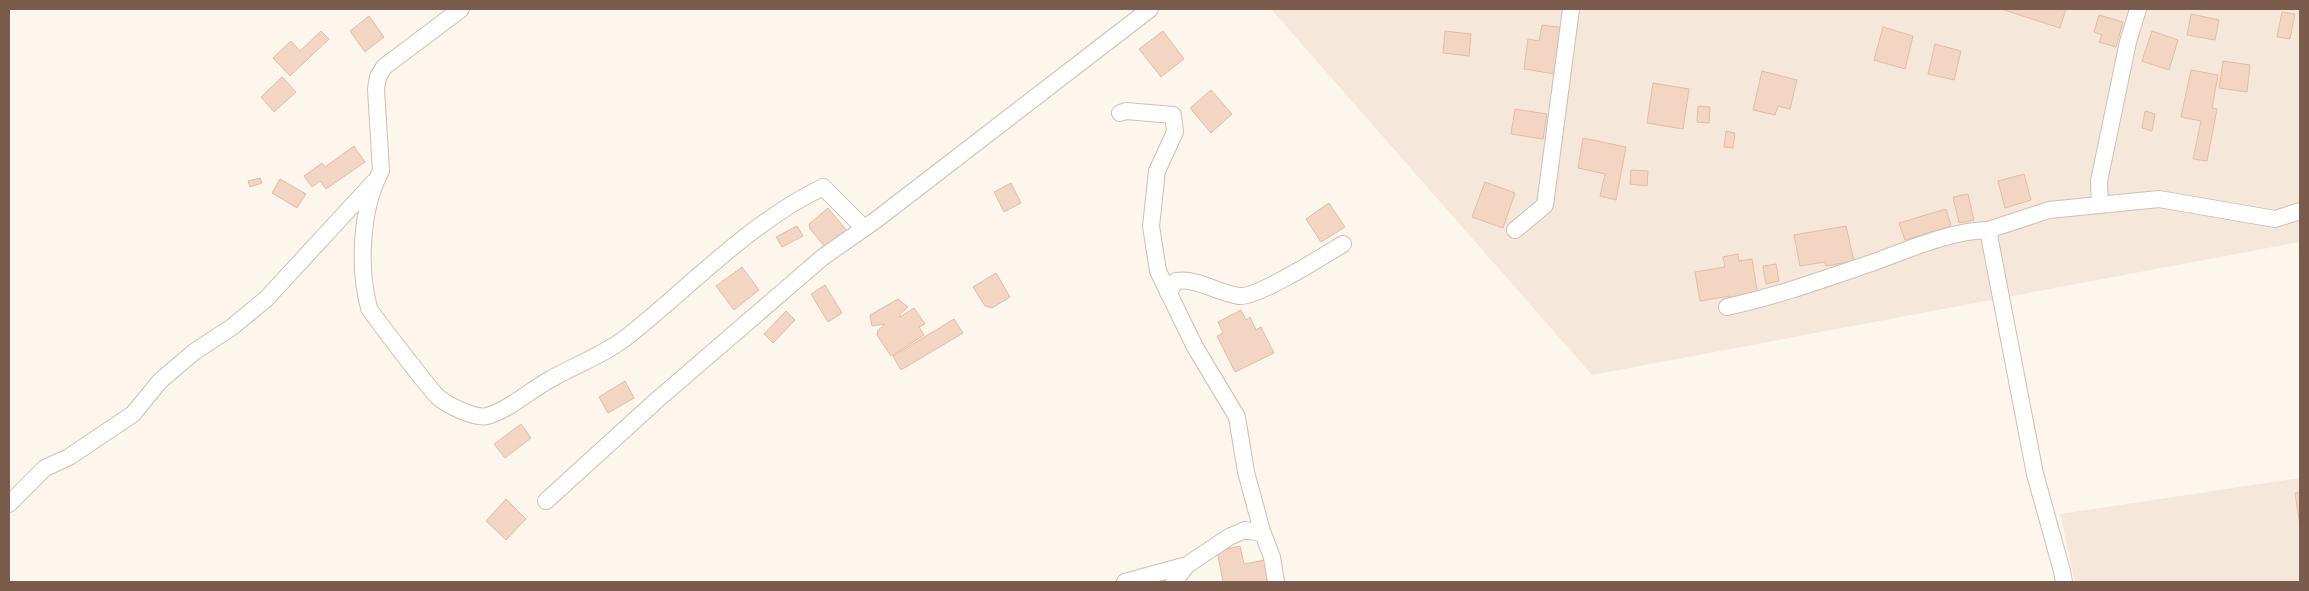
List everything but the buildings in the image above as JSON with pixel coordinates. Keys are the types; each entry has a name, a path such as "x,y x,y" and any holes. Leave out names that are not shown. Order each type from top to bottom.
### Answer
{"street":[{"path":"461,9 384,67 378,77 376,89 381,171 376,181 362,236 363,275 370,310 438,397 466,413 485,417 499,411 550,379 588,361 627,336 698,275 793,202 823,187 864,228"},
{"path":"546,501 657,400 824,258 1150,9"},
{"path":"1515,230 1545,206 1571,9"},
{"path":"2100,205 2099,181 2128,42 2138,9"},
{"path":"1120,113 1126,110 1173,115 1175,132 1157,172 1151,226 1158,271 1195,347 1237,417 1246,472 1262,533 1272,557 1276,582"},
{"path":"9,504 46,468 69,457 133,414 167,375 194,352 232,327 266,300 376,181"},
{"path":"1727,307 1772,297 1914,248 1974,230 1988,230 2049,210 2159,199 2275,219 2300,211"},
{"path":"1988,230 2035,474 2064,582"},
{"path":"1168,293 1176,281 1187,280 1241,296 1274,284 1343,244"},
{"path":"1125,582 1187,565 1229,537 1245,530 1262,533"},
{"path":"1174,582 1187,565"}],"shaded area":[{"path":"1271,9 2300,9 2300,242 1592,375"},
{"path":"2300,478 2300,582 2075,582 2060,514"}]}
